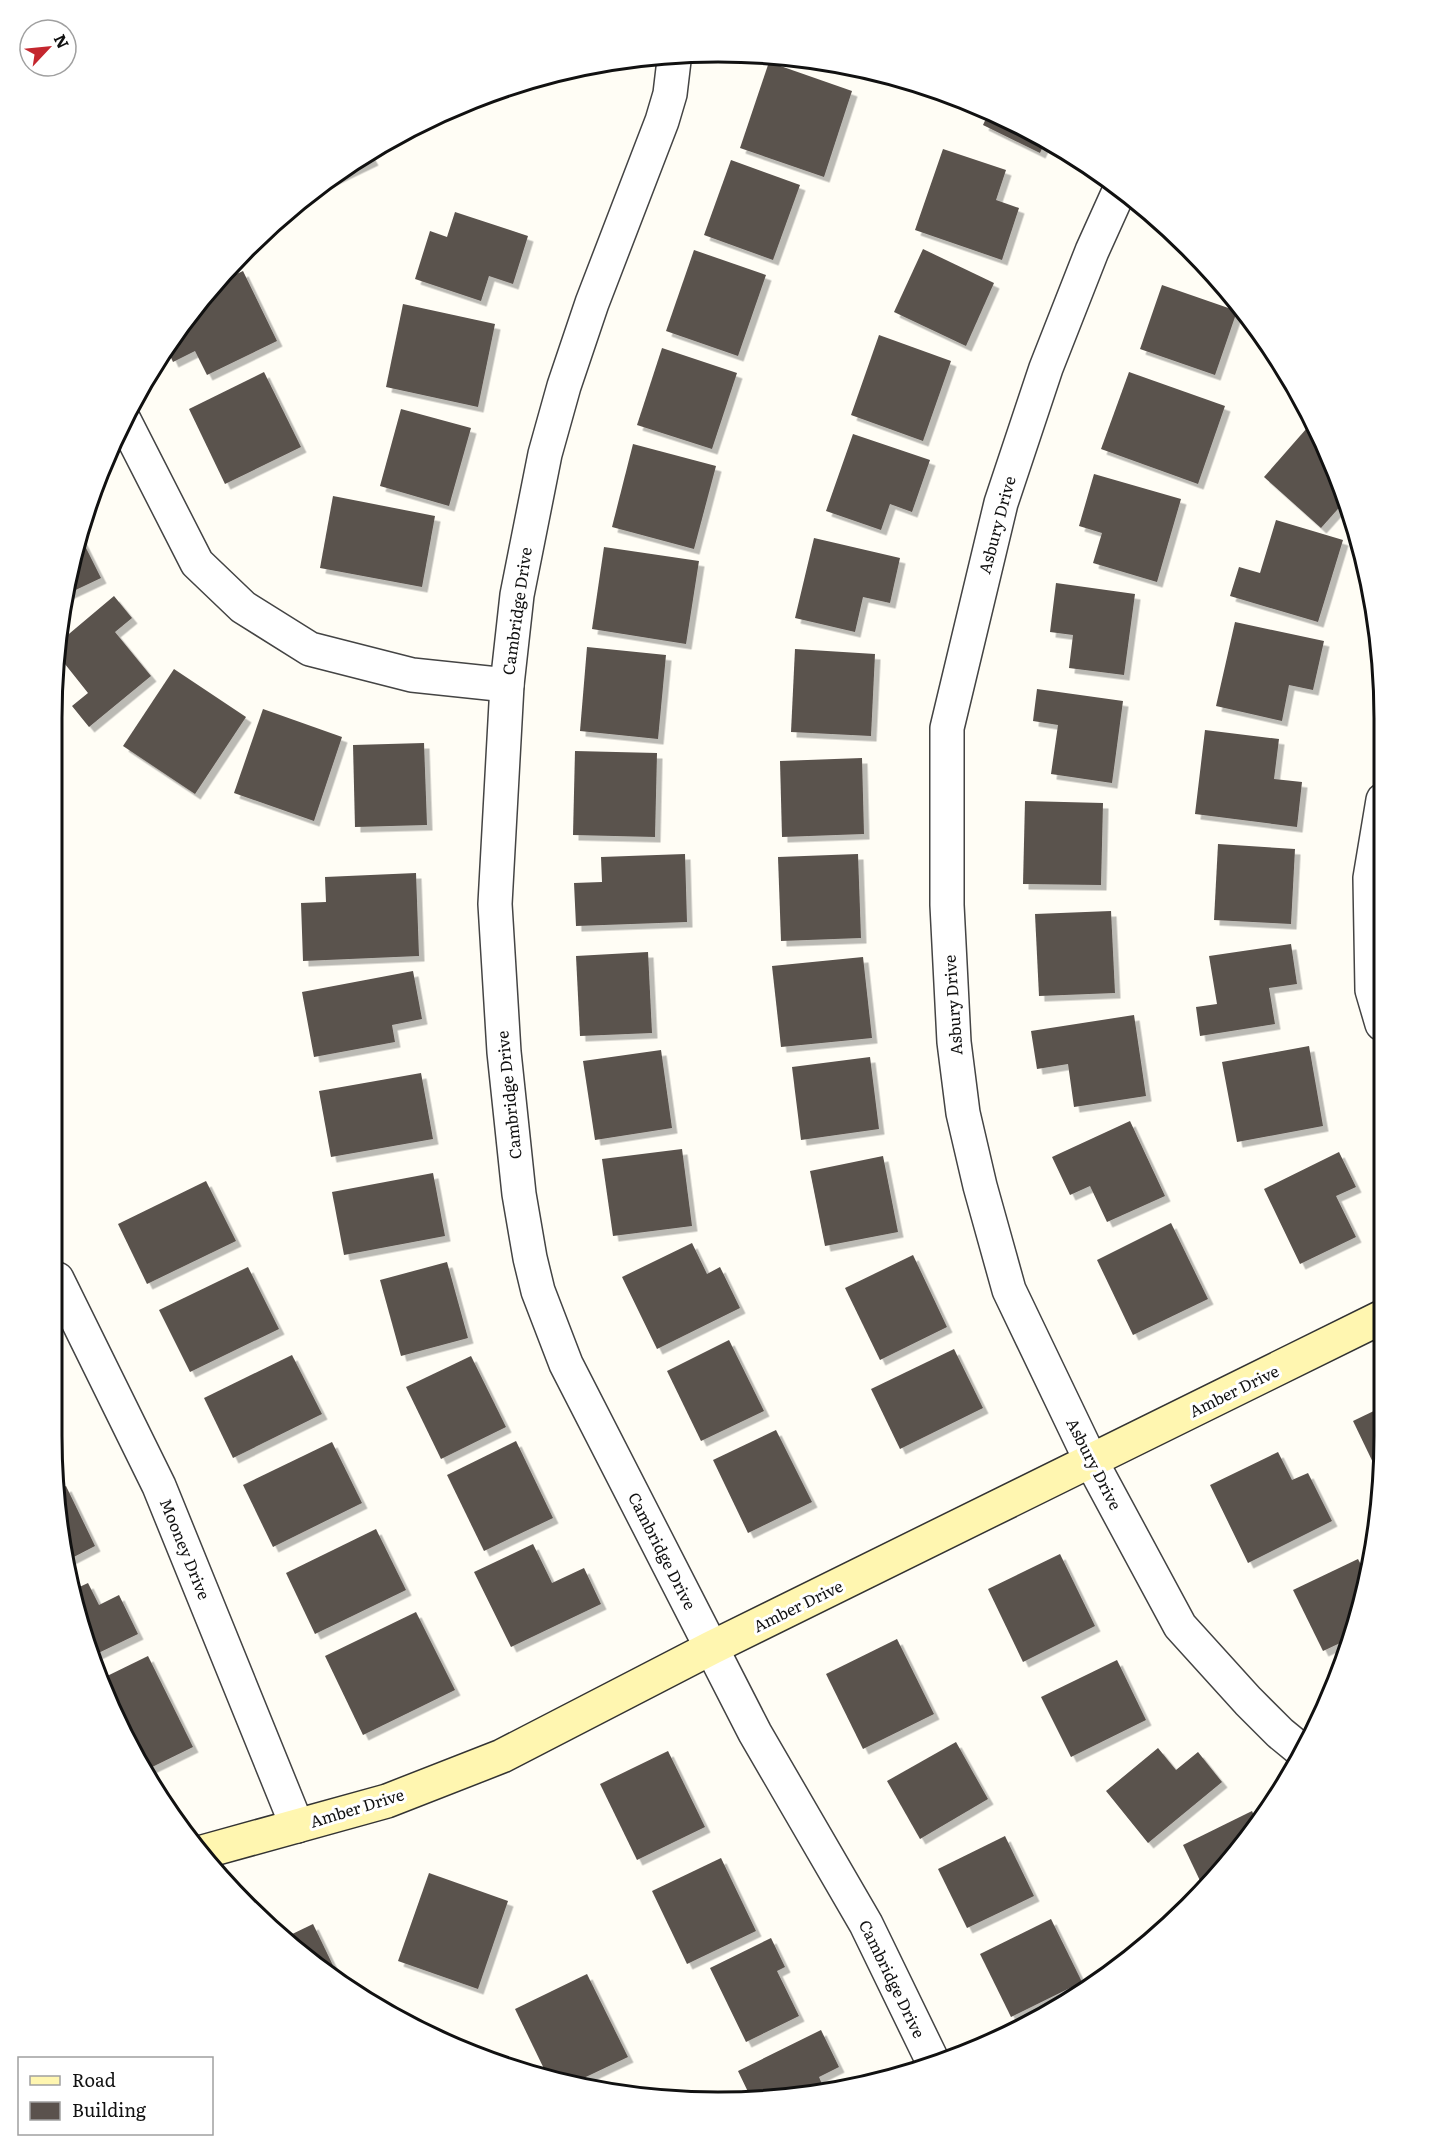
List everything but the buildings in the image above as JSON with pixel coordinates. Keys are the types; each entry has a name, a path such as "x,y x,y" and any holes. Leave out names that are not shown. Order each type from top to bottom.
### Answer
{"street":[{"name":"Cambridge Drive","path":"674,63 670,94 662,121 592,303 564,386 548,443 517,595 507,685 495,904 511,1128 530,1258 538,1291 566,1364 755,1733 866,1924 930,2056"},
{"name":"Asbury Drive","path":"1117,196 1092,251 1046,369 1001,503 947,728 947,905 954,1042 963,1113 980,1186 1009,1290 1090,1461 1180,1626 1248,1701 1296,1746"},
{"path":"129,429 197,563 243,607 310,650 412,675 507,685"},
{"path":"1374,854 1370,878 1374,997"},
{"name":"Mooney Drive","path":"62,1289 159,1486 297,1826"},
{"name":"Amber Drive","path":"209,1850 387,1801 502,1756 711,1648 1374,1321"}]}
